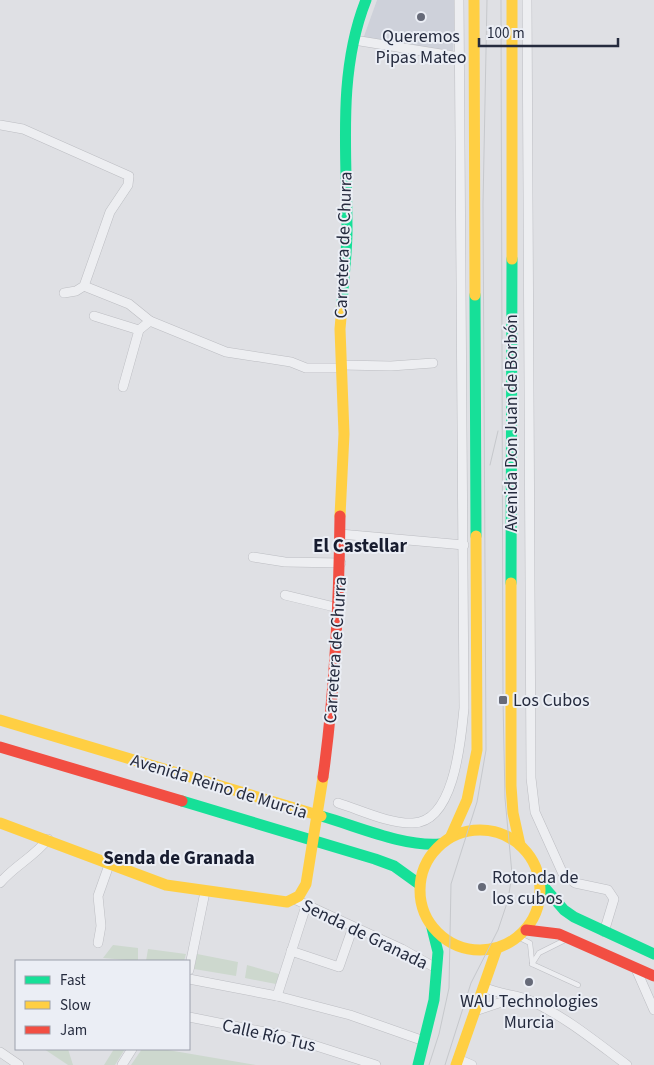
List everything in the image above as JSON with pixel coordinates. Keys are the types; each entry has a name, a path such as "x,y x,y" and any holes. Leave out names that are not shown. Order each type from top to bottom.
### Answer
{"main road":[{"name":"Carretera de Churra","path":"294,899 306,884 330,728 341,562 340,479 344,434 340,329 347,232 345,113 347,79 354,40 366,0"},
{"name":"Avenida Don Juan de Borbón","path":"451,836 467,800 477,750 474,0"},
{"name":"Avenida Don Juan de Borbón","path":"512,0 511,786 513,813 520,845"},
{"name":"Avenida Reino de Murcia","path":"0,720 412,843 440,844"},
{"name":"Avenida Reino de Murcia","path":"0,747 394,866 419,884"},
{"path":"0,823 48,839 109,866 166,885 278,901 294,899"},
{"path":"418,1065 434,1000 438,952 432,928 421,908 419,884 423,867 440,844 451,836 468,831 487,830 504,835 520,845 532,862 539,881 564,910 604,932 654,954"},
{"path":"522,934 538,906 539,881"},
{"path":"432,928 445,940 461,948 479,951 497,948 522,934 559,934 654,976"},
{"path":"457,1062 497,948"}],"street":[{"path":"338,803 392,820 414,823 426,818 440,807 458,761 464,708 464,545 458,0"},
{"path":"527,0 531,778 535,812 563,874 575,883 608,890 614,899 604,932"},
{"path":"354,40 458,57"},
{"path":"0,125 24,129 129,176 128,185 110,212 84,286 76,292 64,293"},
{"path":"84,286 129,304 150,321 226,352 291,362 306,368 433,363"},
{"path":"94,316 139,330"},
{"path":"123,387 139,330 150,321"},
{"path":"340,534 464,545"},
{"path":"252,557 285,562 341,562"},
{"path":"284,595 339,608"},
{"path":"0,883 11,869 40,850 48,839"},
{"path":"98,942 101,926 98,896 109,866"},
{"path":"190,965 205,892"},
{"name":"Senda de Granada","path":"294,899 402,949 436,968"},
{"path":"277,996 306,906"},
{"path":"291,951 339,968 352,927"},
{"path":"636,968 654,1010"},
{"path":"190,979 277,996 350,1016 424,1041"},
{"path":"484,987 495,993 520,997 562,1018 627,1065"},
{"path":"474,1011 490,1004 520,997"},
{"name":"Calle Río Tus","path":"190,1017 285,1036 376,1065"},
{"path":"122,1065 131,1050"},
{"path":"0,1052 19,1065"},
{"path":"457,1062 472,1065"}],"lane":[{"path":"522,934 530,943 532,964"},
{"path":"532,964 544,950 570,938"},
{"path":"532,964 578,985"}],"shaded area":[{"path":"377,0 456,0 453,52 363,39"},
{"path":"113,945 138,948 138,960 103,958"},
{"path":"148,949 186,954 184,960 146,960"},
{"path":"197,954 238,962 236,976 194,969"},
{"path":"247,965 279,974 276,984 245,978"},
{"path":"46,1050 68,1050 73,1065 68,1065"},
{"path":"113,1050 124,1050 115,1065 104,1065"},
{"path":"141,1050 168,1050 256,1065 131,1065"}],"tram line":[{"path":"429,1065 439,1034 449,988 451,884 477,802 486,750 483,204 487,0"},
{"path":"445,1065 471,983 498,930 508,900 512,874 505,798 503,700 501,0"},
{"path":"490,465 498,431"}],"traffic: fast":[{"path":"342,306 347,239 345,143 347,85 357,28 366,0"},
{"path":"511,583 512,259"},
{"path":"475,295 476,536"},
{"path":"182,801 375,859 394,866 419,884"},
{"path":"321,816 396,839 426,844 440,844"},
{"path":"539,881 564,910 574,917 654,954"},
{"path":"418,1065 434,1000 438,952 432,928"}],"traffic: slow":[{"path":"474,0 475,295"},
{"path":"512,0 512,259"},
{"path":"340,516 344,434 340,329 342,306"},
{"path":"451,836 467,800 477,750 476,536"},
{"path":"511,583 511,786 513,813 520,845"},
{"path":"0,720 321,816"},
{"path":"0,823 166,885 287,902 299,896 306,884 323,777"},
{"path":"480,830 503,834 523,847 536,867 540,890 536,913 523,933 503,946 480,950 457,946 437,933 424,913 420,890 424,867 437,847 457,834 480,830"},
{"path":"456,1065 497,948"}],"traffic: jam":[{"path":"323,777 336,647 340,516"},
{"path":"0,747 182,801"},
{"path":"526,930 559,934 654,976"}],"place":[{"name":"Queremos Pipas Mateo","path":"421,17"},
{"name":"Los Cubos","path":"503,700"},
{"name":"Rotonda de los cubos","path":"482,887"},
{"name":"WAU Technologies Murcia","path":"529,982"}],"district":[{"name":"El Castellar","path":"360,545"},
{"name":"Senda de Granada","path":"179,857"}]}
